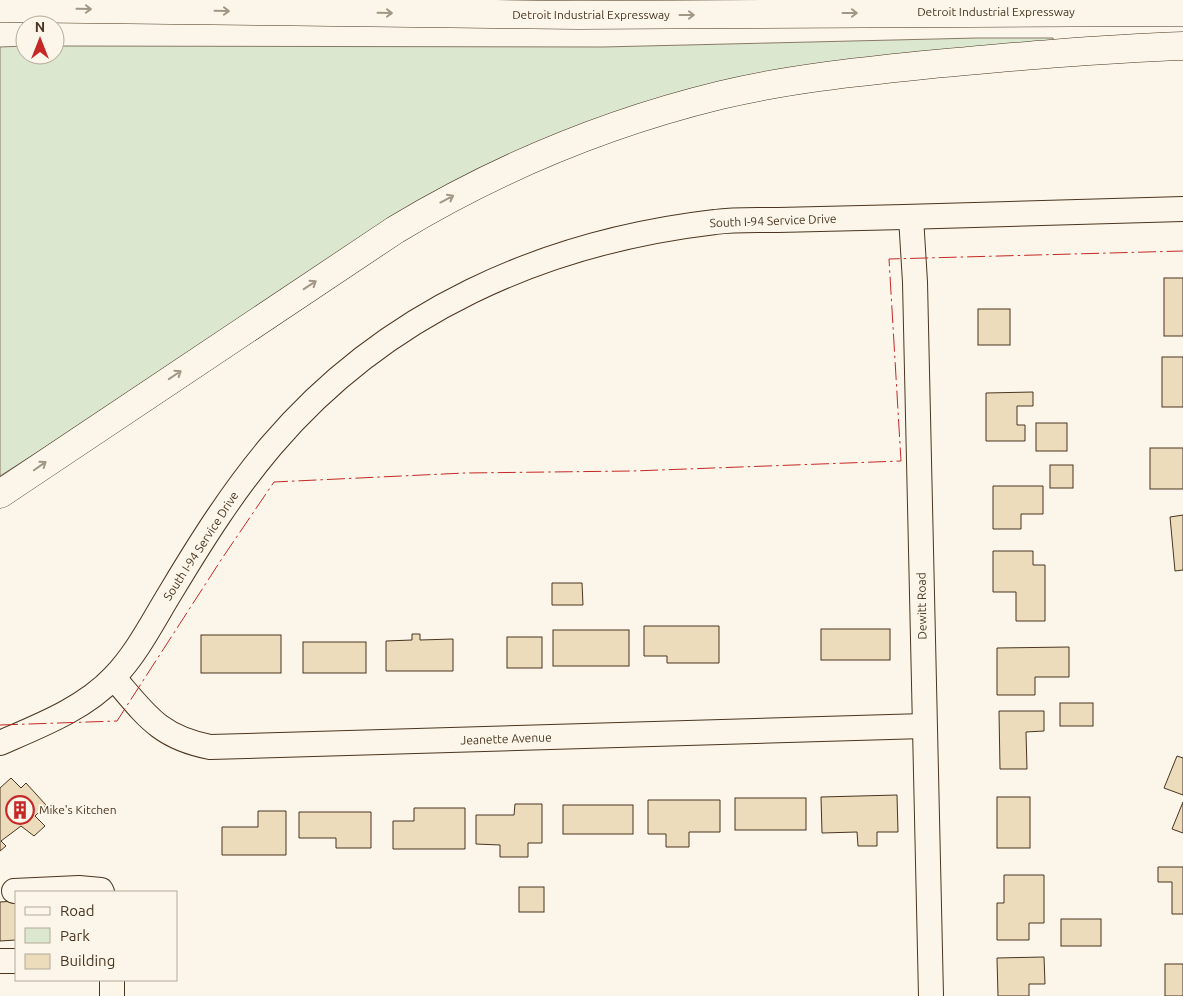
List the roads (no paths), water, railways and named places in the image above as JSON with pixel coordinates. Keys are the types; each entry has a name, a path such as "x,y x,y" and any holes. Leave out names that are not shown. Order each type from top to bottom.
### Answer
{"highway":[{"name":"Detroit Industrial Expressway","path":"0,8 578,15 1183,12"},
{"path":"0,494 395,230 444,200 502,171 566,144 645,116 721,95 793,80 980,60 1183,46"}],"street":[{"name":"South I-94 Service Drive","path":"0,743 72,710 114,678 134,651 207,532 272,444 318,398 355,365 440,307 528,265 640,232 719,221 1183,209"},
{"name":"Dewitt Road","path":"911,217 915,282 931,996"},
{"name":"Jeanette Avenue","path":"114,678 150,719 165,732 186,742 210,747 924,726"},
{"path":"30,891 79,888 101,891"},
{"path":"0,962 15,961"},
{"path":"112,981 112,996"}],"place":[{"name":"Mike's Kitchen","path":"20,810"}]}
